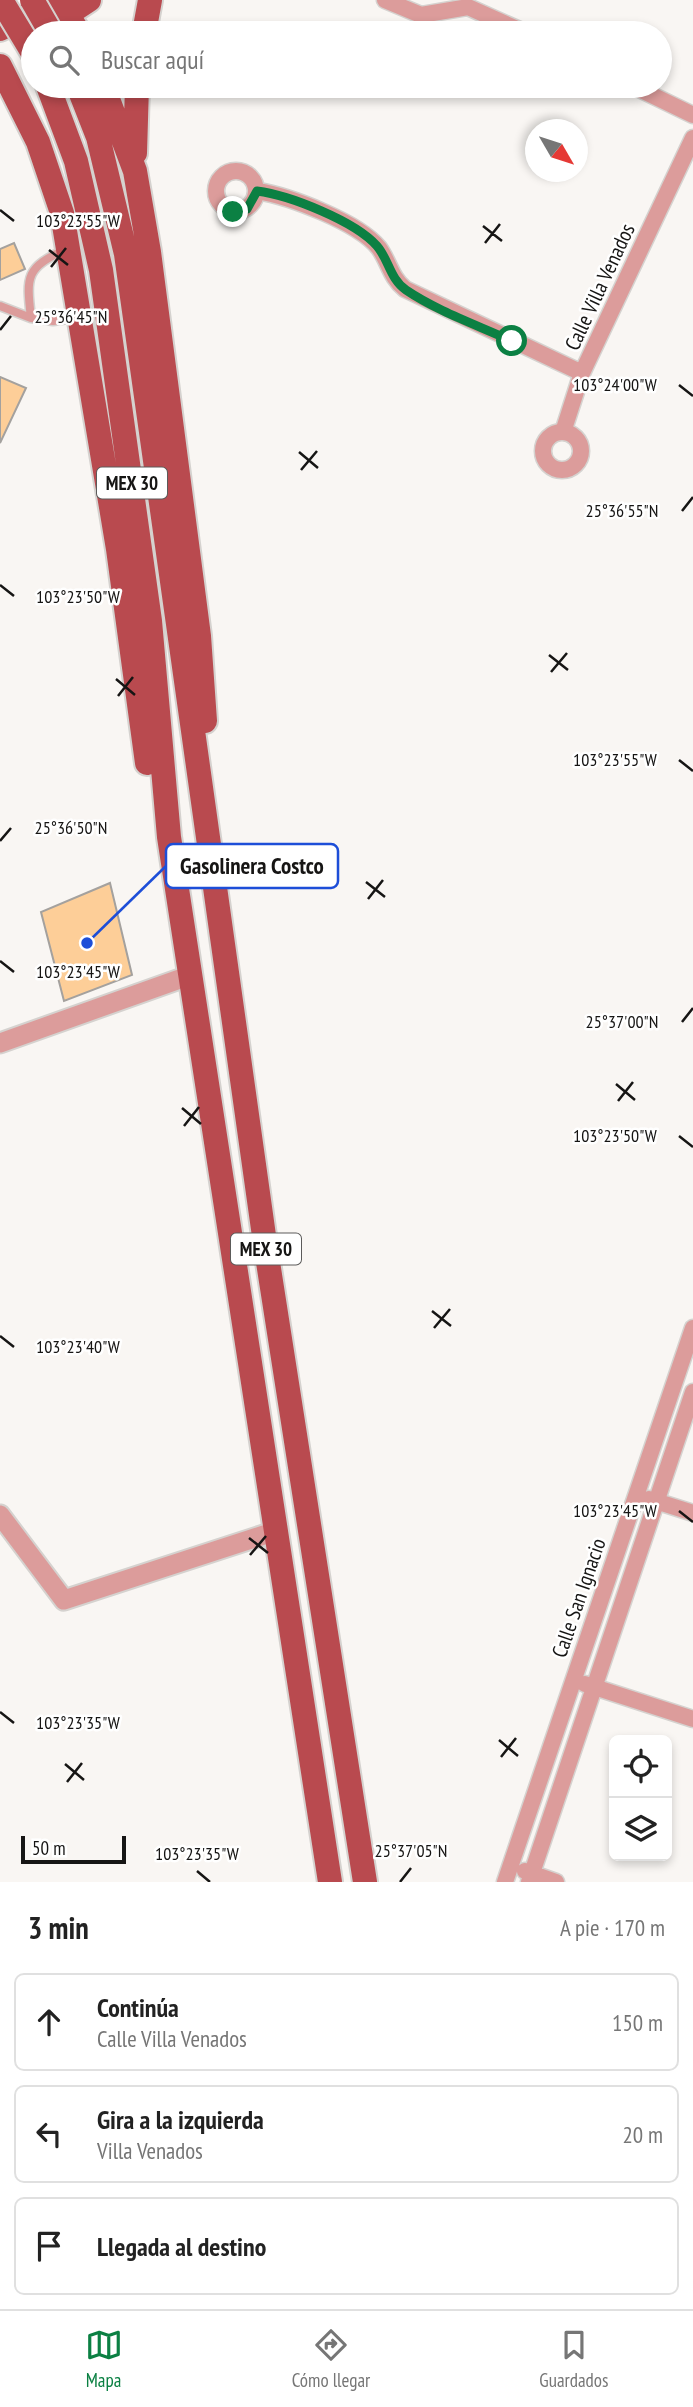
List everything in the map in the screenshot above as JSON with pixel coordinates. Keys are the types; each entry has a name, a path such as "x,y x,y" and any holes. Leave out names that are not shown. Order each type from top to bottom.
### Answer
{"main road":[{"path":"1,0 21,33"},
{"path":"32,0 44,21"},
{"path":"29,21 89,0"},
{"path":"146,21 149,0"},
{"path":"0,30 21,24"},
{"path":"0,55 21,44"},
{"path":"0,66 15,85"},
{"path":"25,98 27,117 51,175 69,248 118,549 150,781 169,837"},
{"name":"MEX 30","path":"52,98 76,161 97,245 150,621 169,837 330,1882"},
{"name":"MEX 30","path":"83,98 98,136 126,254 265,1243 365,1882"},
{"path":"108,98 135,171"},
{"path":"137,98 135,171 162,340 199,636 205,701 201,781"}],"street":[{"path":"385,0 421,15 468,7 499,21"},
{"path":"658,98 693,115"},
{"name":"Calle Villa Venados","path":"257,191 282,196 355,229 377,246 392,274 405,289 582,373 693,138"},
{"path":"563,432 582,373"},
{"path":"0,1043 191,975"},
{"name":"Calle San Ignacio","path":"505,1882 693,1328"},
{"name":"Calle San Ignacio","path":"531,1878 693,1392"},
{"path":"637,1495 693,1513"},
{"path":"0,1515 64,1600 276,1531"},
{"path":"573,1680 693,1719"},
{"path":"512,1866 531,1878 556,1882"}],"lane":[{"path":"31,318 27,283 34,268 69,248"},
{"path":"0,306 31,318 53,321 81,318"}],"building":[{"path":"14,243 25,269 0,280 0,249"},
{"path":"0,377 26,388 0,443"},
{"path":"110,883 132,975 64,1001 41,912"}],"place":[{"name":"Gasolinera Costco","path":"87,943"}],"route":[{"path":"233,212 247,209 256,198 257,191 269,192 345,224 365,234 377,246 387,260 392,274 405,289 512,341"}]}
